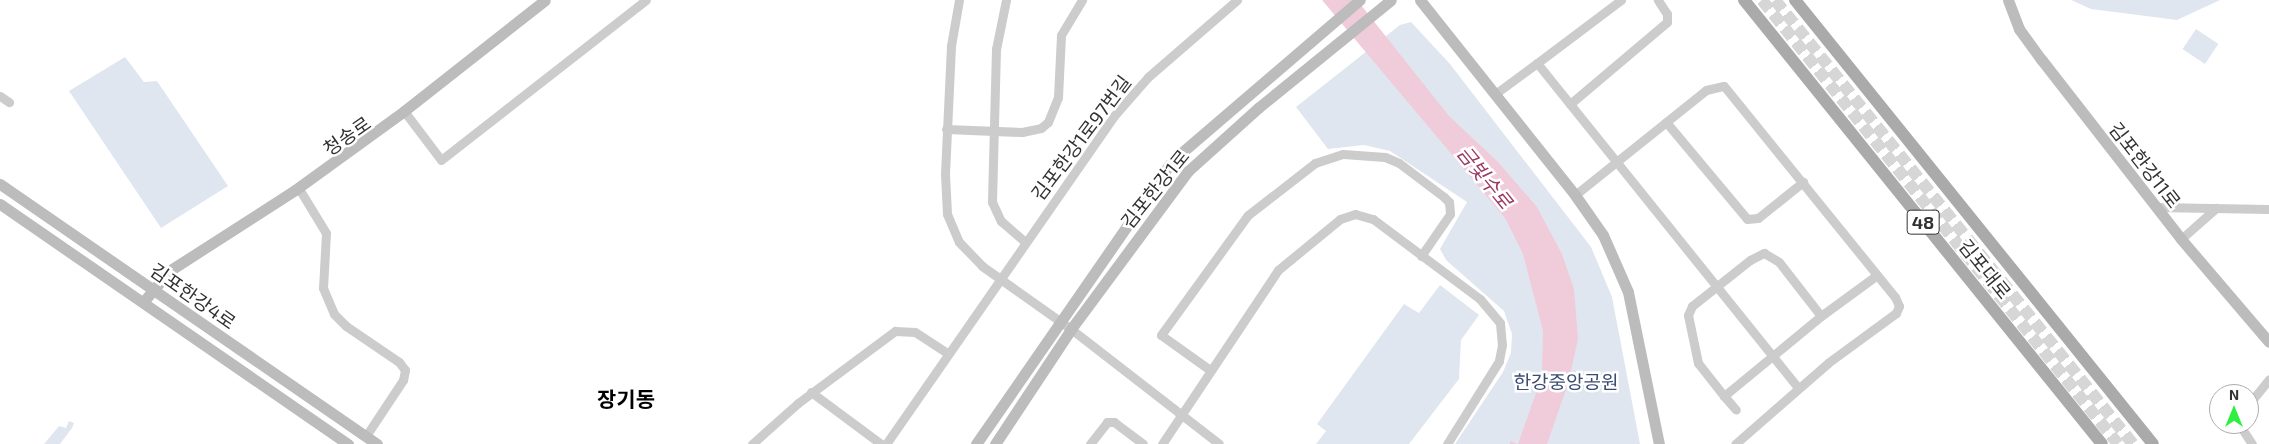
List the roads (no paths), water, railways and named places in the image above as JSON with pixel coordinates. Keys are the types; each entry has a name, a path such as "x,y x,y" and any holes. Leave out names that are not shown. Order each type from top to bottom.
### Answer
{"main road":[{"name":"김포대로","path":"1744,0 2102,444"},
{"name":"김포대로","path":"1795,0 2153,444"}],"street":[{"name":"청송로","path":"405,113 545,0"},
{"name":"청송로","path":"144,301 169,271 299,189 405,113 551,0"},
{"path":"405,113 441,160 646,0"},
{"path":"959,0 953,27 946,129 945,199 952,226 969,254 998,278 1071,329 1219,444"},
{"path":"1006,0 996,49 992,191 995,211 1009,230 1024,241"},
{"name":"김포한강1로97번길","path":"946,129 993,132 1041,128 1052,116 1058,97 1062,35 1082,0"},
{"name":"김포한강1로97번길","path":"998,278 1131,94 1237,0"},
{"name":"김포한강1로","path":"976,444 1173,160 1360,0"},
{"path":"1420,0 1575,195 1603,236 1628,292 1659,444"},
{"path":"1495,94 1621,0"},
{"path":"1570,104 1663,27 1668,14 1658,0"},
{"name":"김포한강11로","path":"2008,0 2019,28 2040,59 2180,239 2269,342"},
{"name":"김포한강1로","path":"995,444 1071,329 1188,171 1258,108 1331,47 1388,3"},
{"path":"1537,63 1798,388"},
{"path":"1575,195 1712,87 1724,86 1898,302 1896,313 1798,388 1735,444"},
{"path":"0,96 9,102"},
{"path":"1666,122 1747,219 1758,218 1803,182"},
{"path":"1210,370 1161,335 1241,223 1315,163 1343,154 1386,157 1399,163 1444,197 1449,202 1450,214 1421,256"},
{"name":"김포한강4로","path":"0,184 378,444"},
{"path":"299,189 326,234 323,288 334,314 399,362 405,370 403,380 366,436"},
{"name":"김포한강4로","path":"0,204 144,301 348,444"},
{"path":"2156,207 2269,209"},
{"path":"2180,239 2216,208"},
{"path":"1162,444 1278,270 1347,215 1373,219 1488,305 1502,333 1501,354 1495,370 1446,444"},
{"path":"1736,410 1698,363 1688,319 1692,306 1757,255 1769,254 1821,316"},
{"path":"1724,396 1821,316 1877,275"},
{"path":"886,444 998,278"},
{"path":"752,444 811,392 895,331 915,332 948,353"},
{"path":"2259,392 2269,379"},
{"path":"811,392 881,444"},
{"path":"1090,444 1107,422 1114,422 1143,444"}],"water":[{"name":"금빛수로","path":"1322,0 1357,0 1449,116 1498,162 1537,207 1562,254 1574,289 1578,339 1568,384 1547,444 1518,444 1542,371 1543,331 1523,254 1505,218"}],"tunnel":[{"path":"1762,0 2118,444"},
{"path":"1775,0 2133,444"}],"district":[{"name":"장기동","path":"626,399"}],"park label":[{"name":"한강중앙공원","path":"1566,382"}]}
